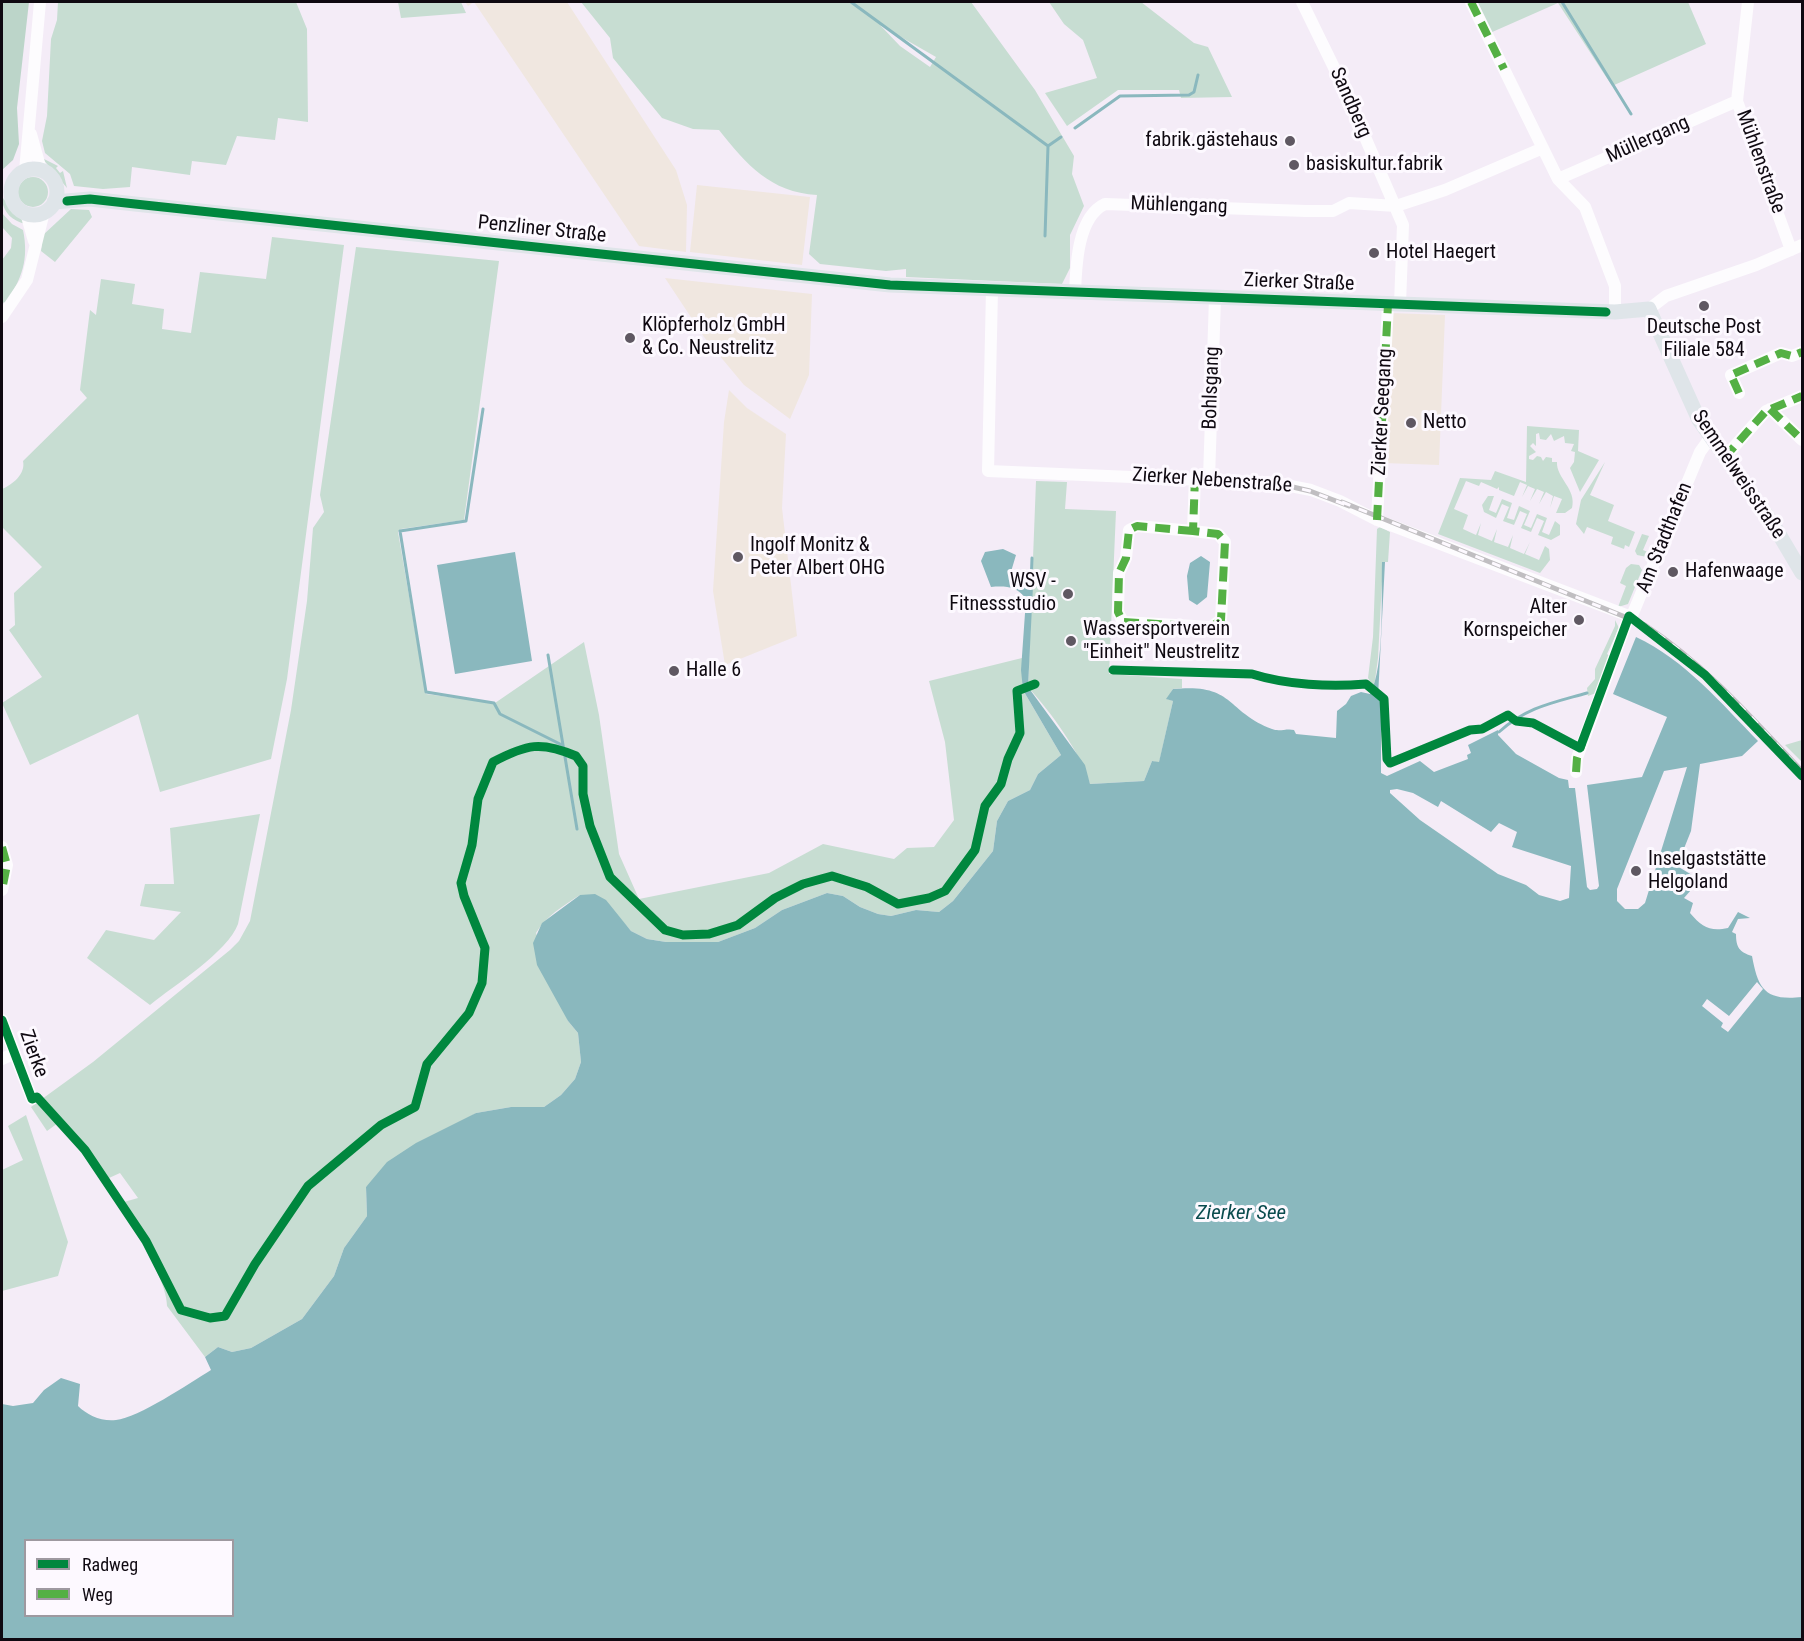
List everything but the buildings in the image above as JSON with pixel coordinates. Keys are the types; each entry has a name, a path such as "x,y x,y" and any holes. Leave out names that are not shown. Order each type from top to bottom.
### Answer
{"main road":[{"path":"41,170 51,177 56,185 49,207 26,213 7,197 13,178 41,170"},
{"name":"Penzliner Straße","path":"56,185 90,199 846,280 992,290"},
{"name":"Penzliner Straße","path":"49,207 90,199"},
{"name":"Zierker Straße","path":"992,290 1398,304 1616,306 1650,309"},
{"name":"Semmelweisstraße","path":"1650,309 1683,390 1710,438 1761,506 1803,573"}],"street":[{"path":"13,178 29,126 40,2"},
{"name":"Sandberg","path":"1302,2 1403,225 1404,256 1401,264 1398,304"},
{"path":"1471,2 1558,179 1585,207 1615,286 1616,306"},
{"name":"Mühlenstraße","path":"1748,2 1737,101 1797,248"},
{"name":"Müllergang","path":"1558,179 1737,101"},
{"path":"29,126 41,170"},
{"path":"1396,206 1445,190 1543,148"},
{"name":"Mühlengang","path":"1075,293 1077,248 1095,212 1105,204 1333,211 1348,203 1396,206"},
{"path":"2,317 27,280 49,207"},
{"path":"26,213 36,248"},
{"name":"Zierker Straße","path":"1650,309 1666,296 1797,248"},
{"name":"Zierker Nebenstraße","path":"992,290 988,471 1196,477 1275,483 1311,490 1340,501 1377,520 1629,616"},
{"name":"Bohlsgang","path":"1209,478 1215,298"},
{"name":"Zierker Seegang","path":"1377,520 1398,304"},
{"path":"1739,393 1731,375 1781,353 1792,356 1803,352"},
{"path":"1724,458 1770,410 1803,396"},
{"path":"1770,410 1803,440"},
{"name":"Am Stadthafen","path":"1576,772 1577,758 1629,616 1632,618 1700,452 1710,438"},
{"path":"1193,531 1196,477"},
{"path":"1137,526 1193,531 1218,534 1225,542 1220,623 1211,627 1123,622 1118,612 1119,573 1126,558 1130,530 1137,526"},
{"path":"2,848 7,864 2,890"},
{"name":"Zierke","path":"2,1020 7,1056 32,1099"}],"shaded area":[{"path":"474,2 567,2 676,170 687,205 686,252 639,246"},
{"path":"697,185 810,197 802,265 690,252"},
{"path":"665,278 812,294 809,375 790,419 744,385 704,337"},
{"path":"1391,313 1445,315 1439,465 1383,463"},
{"path":"729,390 747,408 786,434 782,508 797,636 725,665 713,591 724,422"}],"green space":[{"path":"2,2 29,2 17,108 19,144 13,160 2,170"},
{"path":"58,2 296,2 307,29 308,122 278,118 275,140 237,136 226,165 192,161 190,175 132,167 130,187 103,189 74,186 70,174 45,153 42,141 47,116 51,39 57,20"},
{"path":"398,2 461,2 466,13 401,18"},
{"path":"581,2 971,2 1035,90 1074,156 1072,174 1084,206 1070,235 1070,268 1062,284 906,277 906,269 886,271 820,264 809,254 817,195 800,193 773,182 750,165 719,130 693,129 662,118 613,58 610,38","holes":["880,25 936,57 930,67 900,46"]},
{"path":"1049,2 1141,2 1194,43 1208,47 1232,97 1181,98 1179,90 1118,90 1067,126 1045,93 1097,78 1083,40 1064,24"},
{"path":"1474,2 1688,2 1706,44 1612,86 1558,3 1490,33"},
{"path":"42,158 58,166 56,168 60,173 63,171 67,188"},
{"path":"33,177 39,178 47,186 47,198 39,206 33,207 27,206 19,198 18,192 19,186 27,178"},
{"path":"2,197 27,224 17,221 6,212"},
{"path":"71,209 89,210 92,217 55,262 41,251 43,235"},
{"path":"2,213 12,224 23,230 25,250 20,277 6,302 2,303 2,260 11,248 12,238 2,227"},
{"path":"272,237 344,245 287,679 271,759 160,792 138,714 30,765 2,703 42,677 9,630 15,625 14,593 42,567 2,527 2,489 20,475 23,461 87,398 80,390 90,310 96,315 101,279 135,284 132,304 164,309 162,329 191,333 200,272 266,279"},
{"path":"356,247 499,261 464,520 401,529 398,532 426,694 495,703 584,642 599,715 619,854 639,899 769,873 823,844 894,859 907,848 934,847 954,820 945,742 929,681 1022,658 1023,690 1061,755 1038,774 1030,790 1008,801 997,821 993,851 953,901 939,912 916,910 891,916 878,914 860,907 843,896 827,893 782,910 755,928 718,942 666,942 647,939 631,931 618,916 580,895 561,907 545,921 536,933 568,1021 578,1033 581,1062 575,1079 561,1095 544,1107 511,1107 476,1113 366,1187 367,1216 344,1248 334,1276 302,1319 251,1348 232,1352 218,1347 205,1357 167,1306 164,1289 154,1266 123,1212 58,1123 47,1131 31,1107 93,1062 230,950 239,941 250,921 291,710 307,601 313,528 324,512 320,495","holes":["120,1173 138,1198 124,1202 109,1178"]},
{"path":"1527,426 1579,430 1578,451 1599,460 1580,492 1570,468 1574,462 1575,452 1571,451 1574,444 1565,443 1564,436 1554,441 1551,434 1546,440 1540,439 1539,433 1536,434 1536,446 1533,443 1530,446 1536,452 1529,456 1529,459 1533,460 1537,456 1543,461 1546,457 1552,458 1552,462 1557,462 1560,473 1572,495 1572,508 1565,513 1556,513 1562,499 1554,496 1550,508 1553,496 1546,492 1539,504 1544,492 1537,489 1530,501 1535,489 1528,486 1522,497 1527,485 1520,482 1514,496 1499,490 1499,487 1497,489 1481,482 1479,486 1466,481 1454,509 1468,515 1463,529 1476,535 1481,523 1478,535 1492,541 1497,529 1494,542 1508,547 1513,535 1510,548 1524,554 1530,542 1525,554 1539,560 1545,546 1549,549 1550,560 1540,573 1438,534 1460,478 1491,480 1495,471 1526,482"},
{"path":"1605,462 1590,495 1614,505 1608,521 1635,532 1629,547 1625,545 1624,549 1611,544 1613,537 1587,527 1584,534 1576,524 1581,500"},
{"name":"Wassersportverein \"Einheit\" Neustrelitz","path":"1036,481 1067,482 1065,509 1116,511 1109,674 1182,679 1182,688 1173,689 1167,699 1173,701 1159,763 1152,761 1144,781 1090,784 1079,758 1064,733 1028,687"},
{"path":"1488,496 1494,496 1489,510 1496,513 1502,499 1512,503 1507,518 1514,520 1519,506 1530,511 1524,525 1531,528 1537,514 1547,518 1542,532 1549,535 1555,521 1560,525 1560,535 1551,540 1538,535 1544,521 1537,518 1531,532 1521,528 1527,514 1520,511 1514,525 1503,521 1509,507 1502,504 1496,518 1484,512 1482,505"},
{"path":"1380,527 1390,532 1388,562 1383,562 1378,658 1374,688 1368,678 1373,637 1377,529"},
{"path":"1642,534 1649,536 1643,550 1650,553 1647,557 1637,555 1635,551"},
{"path":"1631,564 1639,565 1642,570 1628,604 1618,607 1626,586 1620,583 1626,568"},
{"path":"1615,620 1619,628 1607,654 1610,656 1596,693 1588,696 1587,688 1595,679 1595,669 1615,626"},
{"path":"1802,740 1802,762 1785,745"},
{"path":"260,814 238,924 223,946 199,968 150,1005 87,958 106,930 154,940 181,912 140,906 145,884 174,884 170,828"},
{"path":"26,1115 68,1242 58,1276 2,1291 2,1170 23,1160 8,1126"}],"water":[{"name":"Zierker See","path":"1003,549 1016,555 1010,575 1033,586 1028,687 1085,765 1090,784 1144,781 1152,761 1159,762 1173,701 1166,699 1173,689 1193,688 1219,694 1257,722 1275,730 1294,730 1296,734 1336,738 1337,711 1346,704 1351,696 1361,692 1370,694 1375,682 1380,649 1382,562 1385,562 1378,697 1381,699 1381,773 1387,776 1420,761 1434,772 1468,759 1467,755 1471,753 1468,745 1498,730 1498,735 1516,754 1559,778 1568,780 1569,788 1575,788 1587,887 1590,890 1597,889 1599,886 1587,785 1642,777 1667,717 1613,694 1636,637 1687,670 1758,741 1742,756 1700,764 1691,831 1677,866 1692,875 1686,887 1691,890 1684,898 1693,903 1690,913 1694,918 1711,929 1716,929 1728,928 1738,912 1750,918 1738,919 1732,932 1736,934 1739,948 1752,956 1761,985 1765,990 1779,997 1802,997 1802,1639 2,1640 2,1404 13,1406 33,1403 44,1390 61,1378 80,1384 78,1406 100,1419 126,1418 150,1407 211,1370 205,1357 218,1347 232,1352 251,1348 302,1319 334,1276 344,1248 367,1216 366,1187 387,1162 416,1143 476,1113 511,1107 544,1107 561,1095 575,1079 581,1062 578,1033 568,1021 537,965 533,943 542,923 580,895 595,894 606,900 631,931 647,939 666,942 718,942 755,928 782,910 827,893 843,896 860,907 891,916 916,910 939,912 953,901 993,851 997,821 1008,801 1030,790 1038,774 1061,755 1023,690 1021,670 1026,599 1019,592 1010,588 991,587 981,561 985,552","holes":["1687,767 1645,903 1638,909 1625,909 1617,901 1617,889 1664,771","1397,789 1413,793 1438,807 1441,801 1491,832 1499,823 1517,832 1512,847 1571,866 1569,898 1560,901 1539,895 1526,885 1498,874 1420,820 1390,793 1390,790"]},
{"path":"515,552 532,661 455,674 437,565"},
{"path":"1201,556 1210,562 1207,597 1197,605 1189,600 1187,576 1190,563"}],"pier":[{"path":"1757,982 1763,989 1728,1032 1721,1027 1723,1023 1702,1006 1707,999 1729,1016"}],"waterway":[{"path":"851,2 1048,146 1045,236"},
{"path":"1562,2 1631,114"},
{"path":"1075,128 1120,96 1189,95 1194,92 1198,75"},
{"path":"1048,146 1061,137"},
{"path":"483,409 466,521 400,531 426,692 494,703 500,714 562,745"},
{"path":"1031,585 1032,558"},
{"path":"548,655 577,829"},
{"path":"1499,732 1530,711 1587,693"}],"railway":[{"path":"1267,481 1310,491 1349,506"},
{"path":"1342,502 1645,625 1709,675 1802,771"}],"marked path":[{"path":"1471,2 1504,69"},
{"path":"1377,520 1388,304"},
{"path":"1739,393 1731,375 1781,353 1792,356 1802,352"},
{"path":"1724,458 1766,411 1802,396"},
{"path":"1770,409 1802,440"},
{"path":"1193,531 1137,526 1129,530 1126,558 1119,573 1118,612 1123,622 1211,627 1221,620 1225,542 1218,534 1193,531 1195,477"},
{"path":"1576,772 1577,758 1582,743"},
{"path":"2,847 7,865 2,890"}],"cycle path":[{"path":"67,201 90,199 890,285 1606,312"},
{"path":"1113,670 1252,674 1280,681 1309,684 1366,684 1384,699 1387,759 1390,763 1470,730 1482,729 1508,715 1516,721 1533,723 1580,748 1629,616 1705,675 1802,776"},
{"path":"2,1020 32,1099 37,1097 85,1150 146,1241 181,1310 210,1318 225,1316 255,1264 308,1186 381,1125 415,1107 427,1064 469,1013 482,983 485,948 461,883 472,845 478,799 493,762 515,751 534,747 553,748 576,756 583,766 583,794 590,826 610,877 665,930 683,935 709,934 738,925 775,898 803,884 832,876 867,887 898,904 929,898 945,891 975,850 985,806 1001,784 1008,759 1020,733 1017,691 1035,684"}],"place":[{"name":"fabrik.gästehaus","path":"1290,141"},
{"name":"basiskultur.fabrik","path":"1294,165"},
{"name":"Hotel Haegert","path":"1374,253"},
{"name":"Deutsche Post Filiale 584","path":"1704,306"},
{"name":"Klöpferholz GmbH & Co. Neustrelitz","path":"630,338"},
{"name":"Netto","path":"1411,423"},
{"name":"Ingolf Monitz & Peter Albert OHG","path":"738,557"},
{"name":"Hafenwaage","path":"1673,572"},
{"name":"WSV - Fitnessstudio","path":"1068,594"},
{"name":"Alter Kornspeicher","path":"1579,620"},
{"name":"Wassersportverein \"Einheit\" Neustrelitz","path":"1071,641"},
{"name":"Halle 6","path":"674,671"},
{"name":"Inselgaststätte Helgoland","path":"1636,871"}]}
